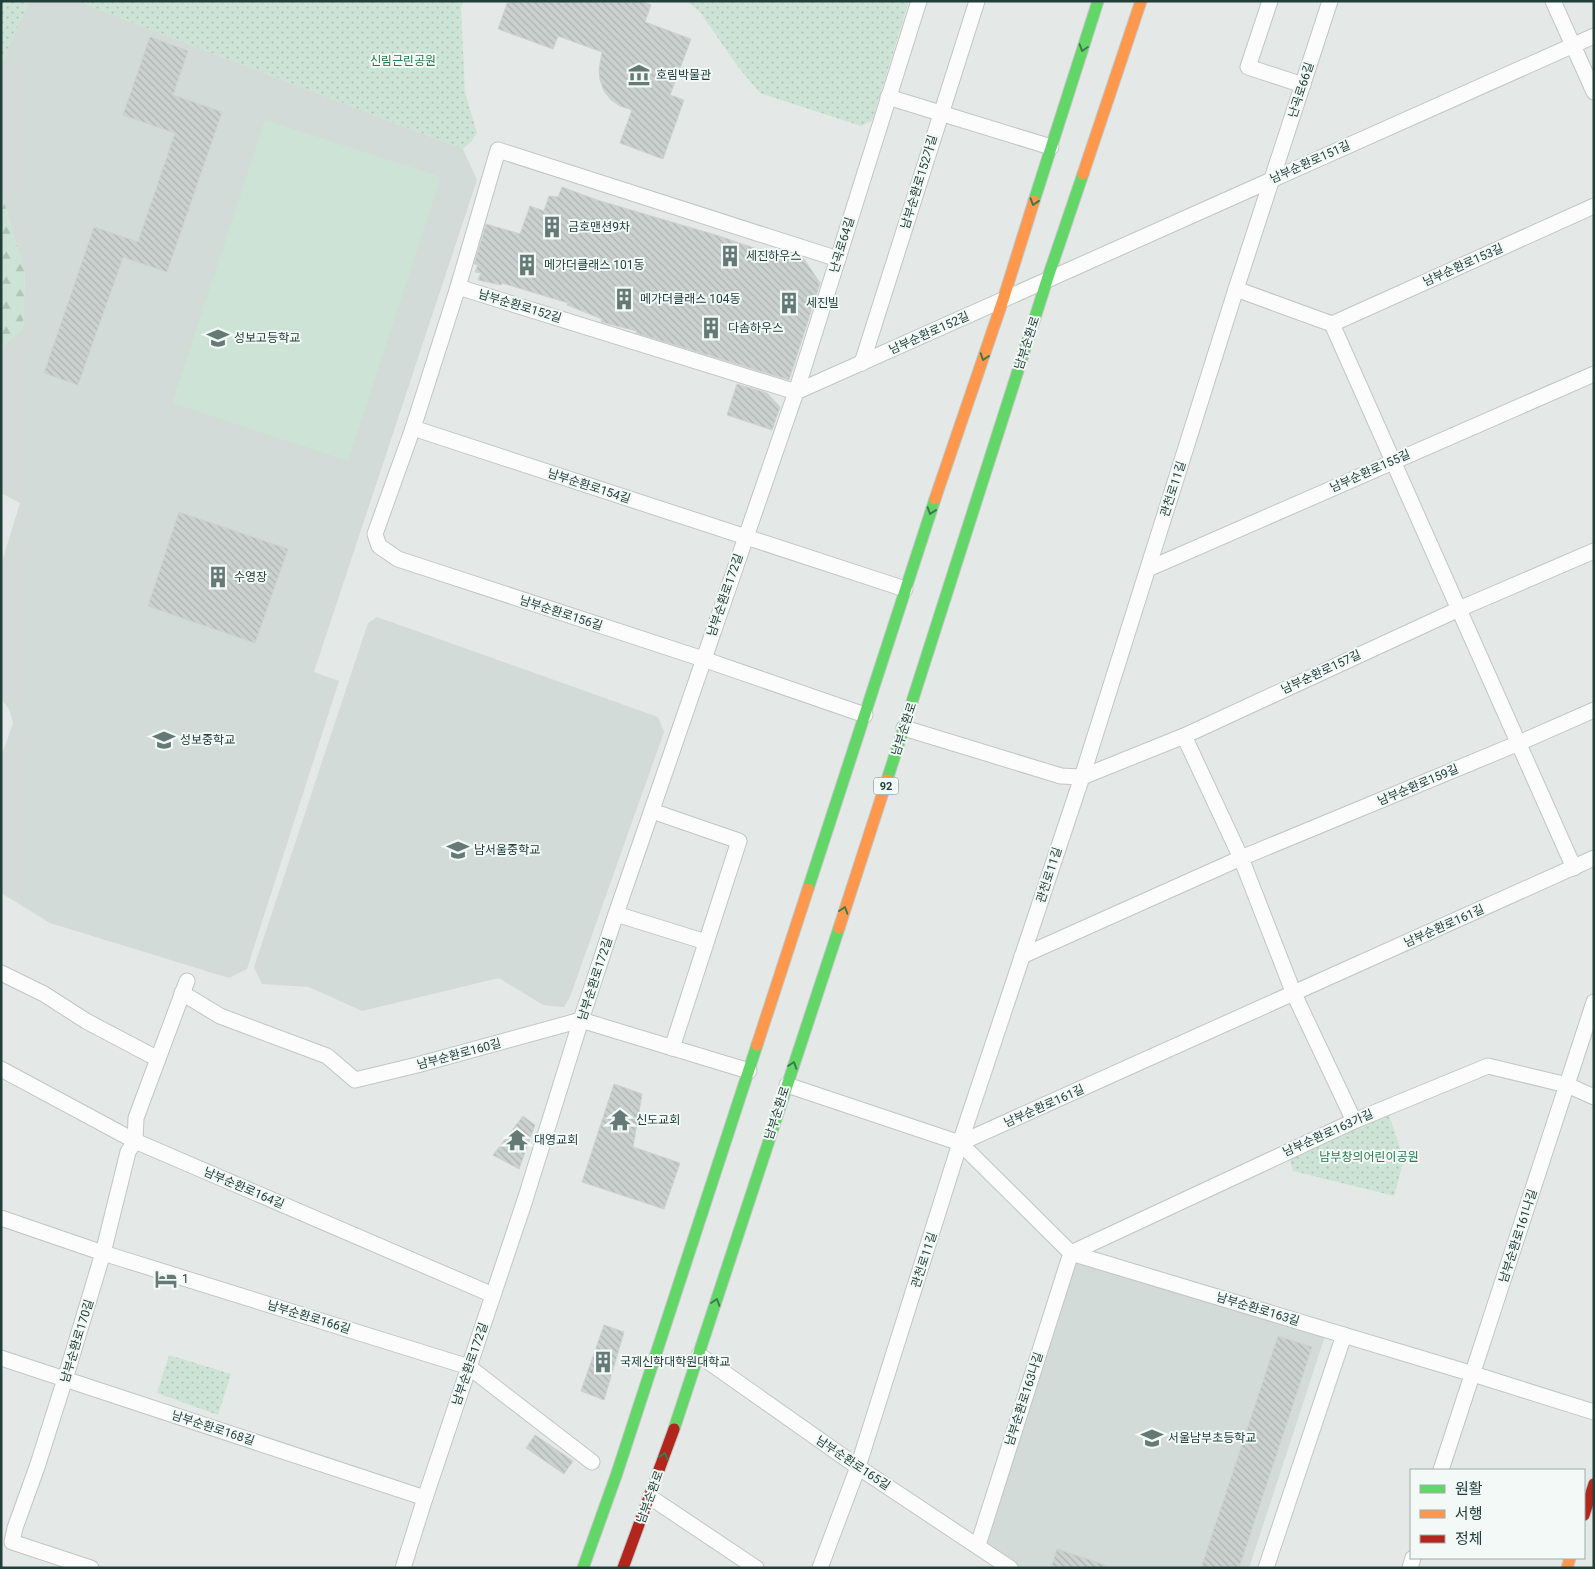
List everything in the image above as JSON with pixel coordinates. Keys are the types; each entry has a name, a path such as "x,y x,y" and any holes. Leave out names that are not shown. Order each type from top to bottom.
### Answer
{"main road":[{"path":"583,1568 617,1473 866,715 905,590 1003,300 1098,1"},
{"name":"남부순환로","path":"623,1568 650,1497 699,1355 904,728 1047,280 1141,1"},
{"path":"1585,1512 1594,1484"}],"street":[{"name":"난곡로64길","path":"796,392 919,1"},
{"name":"남부순환로152가길","path":"862,362 977,1"},
{"path":"1270,1 1248,67 1303,85"},
{"name":"난곡로66길","path":"1272,179 1330,1"},
{"path":"1553,1 1594,92"},
{"name":"남부순환로151길","path":"1047,280 1594,36"},
{"path":"888,97 1051,147"},
{"path":"413,428 458,287 498,150 838,260"},
{"name":"관천로11길","path":"820,1568 858,1467 960,1143 1082,777 1272,179"},
{"name":"남부순환로153길","path":"1332,324 1594,206"},
{"name":"남부순환로152길","path":"458,287 796,392 1047,280"},
{"path":"1236,288 1332,324 1574,868"},
{"name":"남부순환로155길","path":"1148,569 1594,374"},
{"name":"남부순환로172길","path":"403,1568 468,1367 525,1200 616,914 796,392"},
{"name":"남부순환로154길","path":"413,428 905,590"},
{"name":"남부순환로156길","path":"413,428 374,534 379,546 398,560 703,659 866,715"},
{"name":"남부순환로157길","path":"904,728 1061,776 1082,777 1184,736 1459,609 1594,551"},
{"name":"남부순환로159길","path":"1022,956 1241,858 1594,710"},
{"path":"1184,736 1241,858 1294,994 1354,1121"},
{"path":"652,811 740,842 672,1048"},
{"name":"남부순환로161길","path":"960,1143 1594,858"},
{"path":"616,914 706,942"},
{"path":"1,973 44,994 86,1020 158,1059"},
{"name":"남부순환로160길","path":"184,987 220,1016 327,1056 355,1080 581,1020"},
{"name":"남부순환로170길","path":"91,1568 12,1542 14,1528 37,1467 65,1380 103,1252 128,1152 135,1142 136,1118 184,987"},
{"name":"남부순환로161나길","path":"1441,1469 1594,1002"},
{"path":"581,1020 749,1071"},
{"name":"남부순환로163가길","path":"1071,1253 1354,1121 1488,1066 1567,1085 1594,1097"},
{"name":"남부순환로164길","path":"1,1069 135,1142 493,1295"},
{"path":"787,1085 960,1143"},
{"name":"남부순환로163길","path":"960,1143 1071,1253 1594,1412"},
{"name":"남부순환로166길","path":"1,1218 468,1367 592,1462"},
{"name":"남부순환로163나길","path":"978,1545 1071,1253"},
{"path":"1266,1568 1344,1335"},
{"name":"남부순환로165길","path":"699,1355 858,1467 1010,1568"},
{"name":"남부순환로168길","path":"1,1358 425,1498"},
{"path":"650,1497 756,1568"}],"shaded area":[{"name":"성보고등학교","path":"29,1 77,1 463,149 477,180 314,672 339,681 247,969 229,978 50,923 1,893 1,757 13,723 9,709 1,699 1,565 20,503 1,493 1,347 23,329 25,274 1,191 1,64"},
{"name":"남서울중학교","path":"377,617 658,717 664,732 570,997 564,1007 543,1005 499,978 362,1011 309,987 262,984 254,967 368,623"},
{"name":"서울남부초등학교","path":"1071,1253 1327,1330 1249,1568 1010,1568 978,1545"}],"green space":[{"path":"1,1 29,1 1,64"},
{"name":"신림근린공원","path":"77,1 463,1 461,8 465,92 477,133 463,149"},
{"path":"686,1 909,1 872,121 861,126 760,93 738,67 700,12"},
{"path":"265,120 441,177 348,461 172,403"},
{"path":"1,191 25,274 23,329 1,347"},
{"name":"남부창의어린이공원","path":"1388,1112 1404,1160 1394,1196 1293,1171 1290,1160"},
{"path":"169,1355 231,1374 218,1415 157,1393"}],"building":[{"name":"호림박물관","path":"508,1 641,1 651,5 645,22 691,39 670,95 684,100 663,159 620,143 632,110 620,106 611,100 604,91 599,70 602,52 558,36 553,49 498,29"},
{"path":"150,37 188,51 173,95 222,112 167,272 123,257 78,385 44,373 94,227 138,242 175,133 123,115"},
{"path":"562,187 597,200 719,236 781,257 804,259 820,283 789,380 636,333 637,331 601,322 602,319 567,305 568,303 502,283 501,285 478,280 481,273 475,272 478,265 474,264 486,224 520,234 530,206 544,211 549,196 558,197"},
{"path":"737,384 767,393 780,407 772,430 727,415"},
{"name":"수영장","path":"179,512 288,549 255,643 148,606"},
{"name":"신도교회","path":"614,1084 642,1094 633,1147 680,1163 664,1209 582,1182"},
{"name":"대영교회","path":"523,1116 535,1125 519,1169 493,1155"},
{"name":"국제신학대학원대학교","path":"604,1325 624,1332 604,1400 581,1391"},
{"path":"1278,1336 1312,1347 1239,1568 1201,1568"},
{"path":"535,1435 573,1461 564,1474 526,1448"},
{"path":"1057,1549 1105,1565 1105,1568 1051,1568"}],"traffic: fast":[{"path":"1034,201 1098,1"},
{"path":"887,780 1047,280 1083,174"},
{"path":"808,889 935,499"},
{"path":"674,1429 839,928"},
{"path":"583,1568 617,1473 757,1045"}],"traffic: slow":[{"path":"1083,174 1141,1"},
{"path":"935,499 1003,300 1034,201"},
{"path":"839,928 887,780"},
{"path":"757,1045 808,889"},
{"path":"1567,1568 1570,1559"}],"traffic: jam":[{"path":"623,1568 674,1429"},
{"path":"1585,1512 1594,1484"}],"place":[{"name":"호림박물관","path":"639,75"},
{"name":"금호맨션9차","path":"552,227"},
{"name":"세진하우스","path":"730,256"},
{"name":"메가더클래스 101동","path":"527,265"},
{"name":"메가더클래스 104동","path":"624,299"},
{"name":"세진빌","path":"789,303"},
{"name":"다솜하우스","path":"711,328"},
{"name":"성보고등학교","path":"218,338"},
{"name":"수영장","path":"218,577"},
{"name":"성보중학교","path":"164,740"},
{"name":"남서울중학교","path":"458,850"},
{"name":"신도교회","path":"620,1120"},
{"name":"대영교회","path":"517,1140"},
{"name":"1","path":"166,1279"},
{"name":"국제신학대학원대학교","path":"603,1362"},
{"name":"서울남부초등학교","path":"1152,1438"}]}
